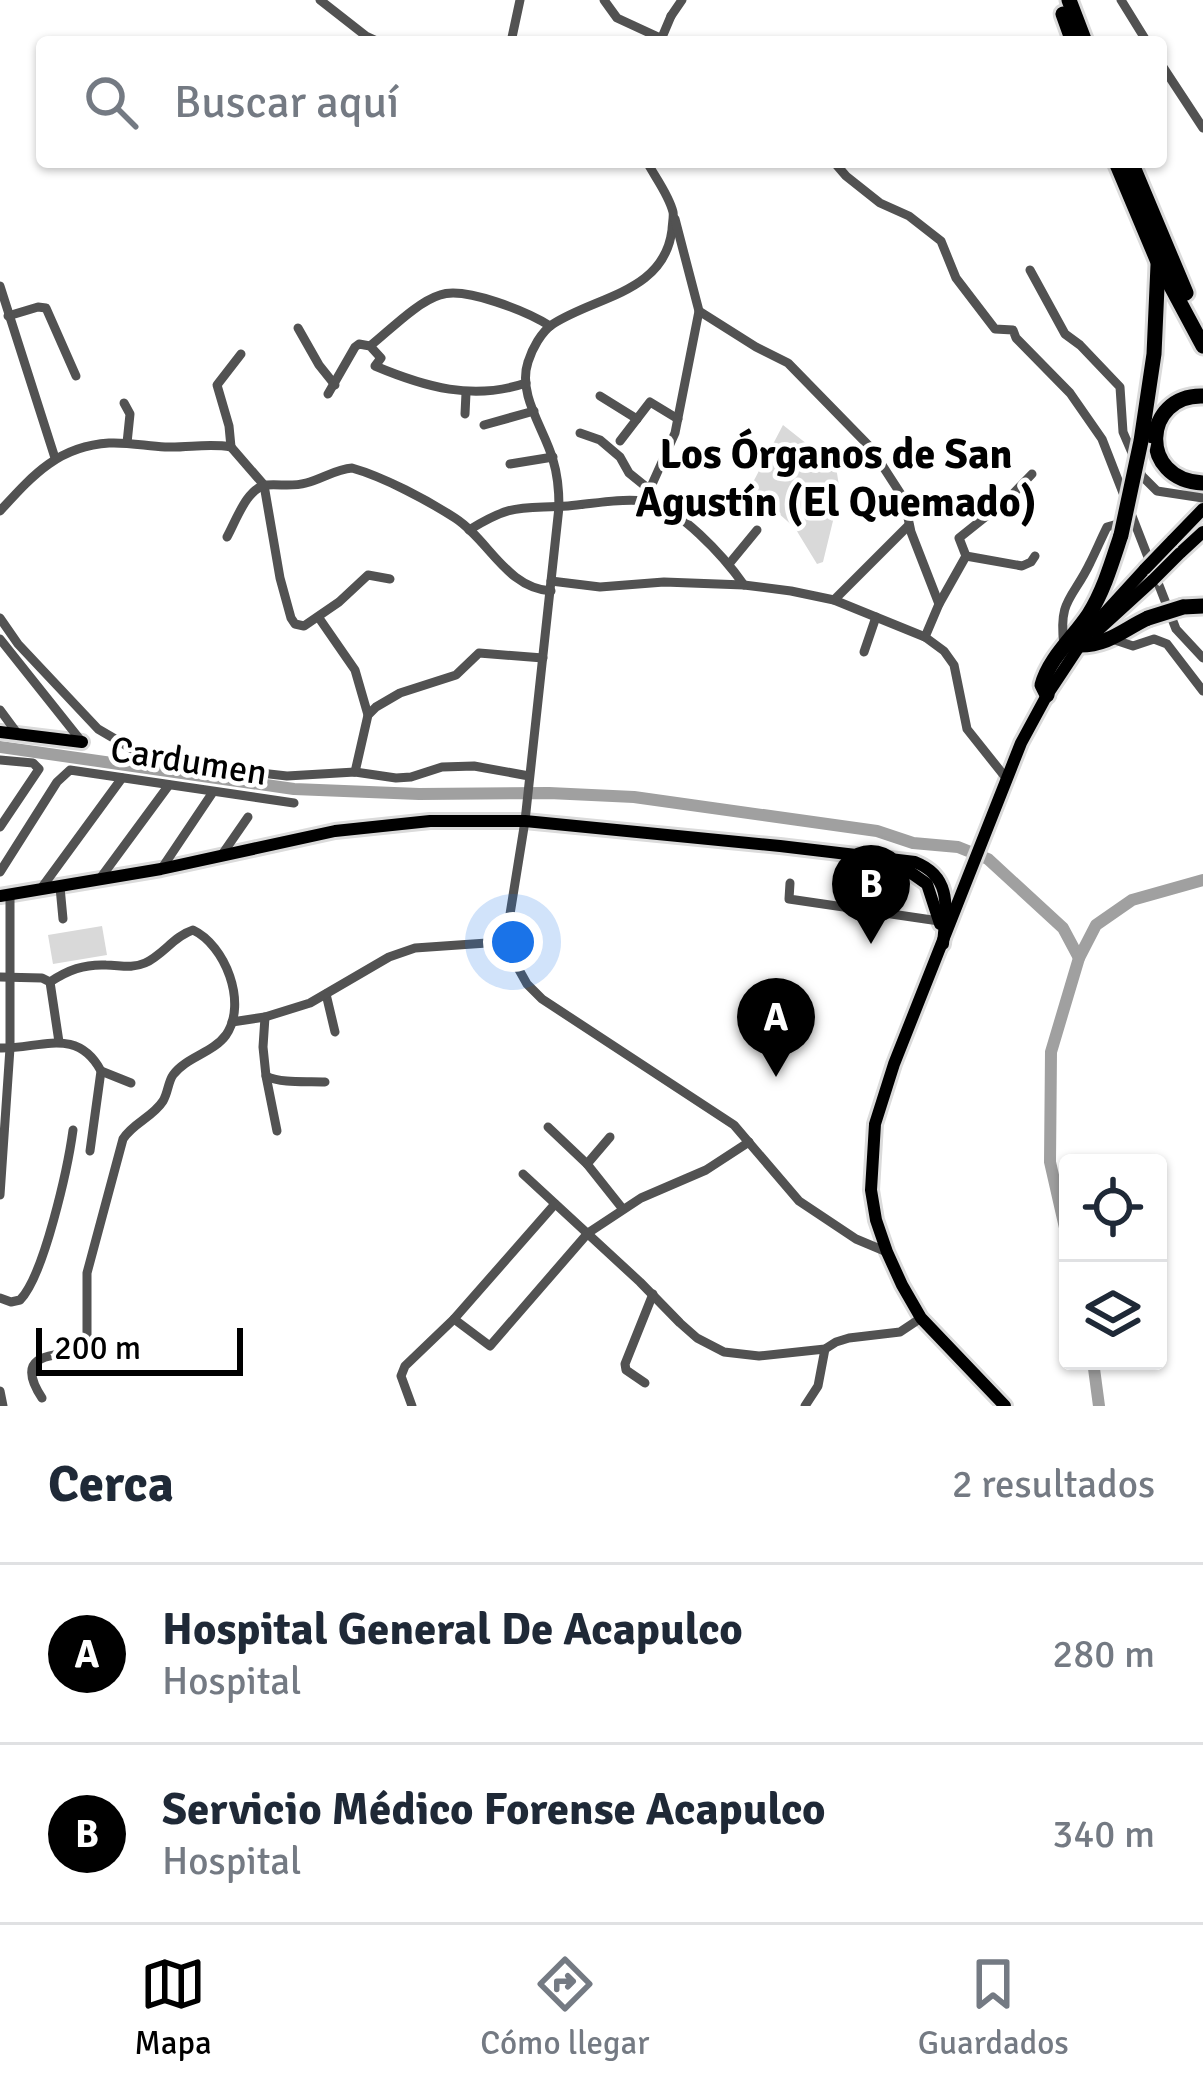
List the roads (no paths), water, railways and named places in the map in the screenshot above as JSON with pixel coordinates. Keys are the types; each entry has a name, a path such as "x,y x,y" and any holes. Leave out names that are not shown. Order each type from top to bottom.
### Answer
{"highway":[{"path":"1058,0 1071,36"},
{"path":"1069,0 1083,36"},
{"path":"1119,168 1158,262 1203,346"},
{"path":"1133,168 1203,328"},
{"path":"1047,695 1042,680 1076,644 1121,535 1154,354 1158,262"},
{"path":"1179,279 1198,300"},
{"path":"1203,396 1184,398 1169,407 1155,441 1164,467 1189,482 1203,483"},
{"path":"1076,644 1100,644 1148,617 1203,606"}],"main road":[{"path":"1076,644 1111,619 1176,547 1203,509"},
{"path":"1176,547 1203,532"},
{"path":"1005,1406 922,1318 887,1252 871,1190 875,1124 894,1064 1006,778 1047,695"},
{"path":"0,732 82,742"},
{"path":"5,895 335,831 525,815 915,862 935,873 970,870"},
{"path":"876,858 898,864 927,884 943,944"},
{"path":"935,873 944,895 943,944"}],"street":[{"path":"320,0 366,36"},
{"path":"512,36 520,0"},
{"path":"604,0 617,17 653,36"},
{"path":"666,36 671,16 682,0"},
{"path":"1121,0 1144,36"},
{"path":"1167,73 1203,128"},
{"path":"648,495 672,443 699,311 674,214 650,168"},
{"path":"839,168 880,203 908,216 941,241 956,278 984,317 995,329 1012,329 1070,393 1102,439 1176,628 1203,658"},
{"path":"674,214 670,242 656,269 617,296 550,326 529,359 526,383 553,457 559,507 525,815 506,939 520,972 542,999 734,1125 799,1201 856,1239 887,1252"},
{"path":"1030,271 1064,334 1120,387 1123,433 1142,476 1157,491 1203,498"},
{"path":"0,286 55,458"},
{"path":"370,346 439,295 470,296 504,305 550,326"},
{"path":"8,316 46,308 76,376"},
{"path":"699,311 788,363 871,448 907,507 938,604"},
{"path":"298,328 332,390 359,344 370,346 381,358 375,366 408,380 466,393 502,391 526,383"},
{"path":"241,354 217,386 231,447 263,484 291,618 299,627 319,618 368,575 390,579"},
{"path":"465,413 466,393"},
{"path":"600,396 637,418"},
{"path":"124,403 130,414 127,443"},
{"path":"620,441 650,403 678,418"},
{"path":"484,425 534,411"},
{"path":"580,433 600,440 620,457 648,495 698,532 744,585"},
{"path":"0,511 55,458 106,443 231,447"},
{"path":"510,464 553,457"},
{"path":"227,537 253,492 263,484 293,487 352,468 458,520 514,576 535,588 664,582 744,585 834,599 925,637 944,651 954,665 967,729 1006,778"},
{"path":"966,556 959,538 1032,474"},
{"path":"469,530 498,512 525,506 559,507 648,495"},
{"path":"1076,644 1063,619 1067,598 1089,568 1106,527 1133,521"},
{"path":"834,599 909,525"},
{"path":"729,564 757,530"},
{"path":"966,556 1022,566 1035,556"},
{"path":"925,637 966,556"},
{"path":"864,652 876,617"},
{"path":"0,618 18,644 98,729 139,753 174,763 287,776 355,772 396,778 442,767 474,766 529,779"},
{"path":"319,618 355,670 368,716 355,772"},
{"path":"0,639 82,742"},
{"path":"1112,639 1132,646 1154,639 1167,644 1203,691"},
{"path":"368,716 384,700 456,675 479,653 543,658"},
{"path":"0,710 17,733"},
{"path":"0,760 38,765 38,773 0,827"},
{"name":"Cardumen","path":"0,872 57,782 64,773 76,770 293,803"},
{"path":"40,890 122,778"},
{"path":"98,880 169,785"},
{"path":"161,868 212,792"},
{"path":"221,856 248,817"},
{"path":"790,883 789,898 939,921"},
{"path":"60,887 63,919"},
{"path":"0,1195 5,895"},
{"path":"42,1398 33,1380 40,1358 86,1352 87,1273 123,1139 161,1104 173,1075 224,1039 232,1022 233,1001 218,950 193,929 138,966 83,966 50,982"},
{"path":"232,1022 294,1010 415,948 506,939"},
{"path":"5,978 50,982"},
{"path":"50,982 59,1042"},
{"path":"326,994 335,1031"},
{"path":"265,1017 263,1048 277,1131"},
{"path":"5,1048 59,1042 75,1045 101,1071 131,1083"},
{"path":"90,1151 101,1071"},
{"path":"266,1076 325,1082"},
{"path":"548,1127 622,1208"},
{"path":"0,1298 20,1300 32,1283 65,1175 73,1130"},
{"path":"587,1165 610,1137"},
{"path":"454,1319 490,1346 588,1233 622,1208 706,1170 749,1142"},
{"path":"524,1174 697,1338 724,1352 758,1356 825,1349 849,1338 900,1332 922,1318"},
{"path":"412,1406 402,1372 555,1204"},
{"path":"645,1383 626,1370 626,1364 653,1294"},
{"path":"805,1406 818,1386 825,1349"},
{"path":"0,1390 3,1406"}],"waterway":[{"path":"0,747 294,789 634,797 877,831 913,843 958,847 988,859 1063,928 1079,958"},
{"path":"1059,1202 1050,1162 1051,1052 1079,958 1096,925 1132,900 1203,880"},
{"path":"1094,1370 1099,1406"}],"place":[{"name":"Servicio Médico Forense Acapulco","path":"871,944"},
{"name":"Hospital General De Acapulco","path":"776,1077"}],"district":[{"name":"Los Órganos de San Agustín (El Quemado)","path":"836,477"}]}
